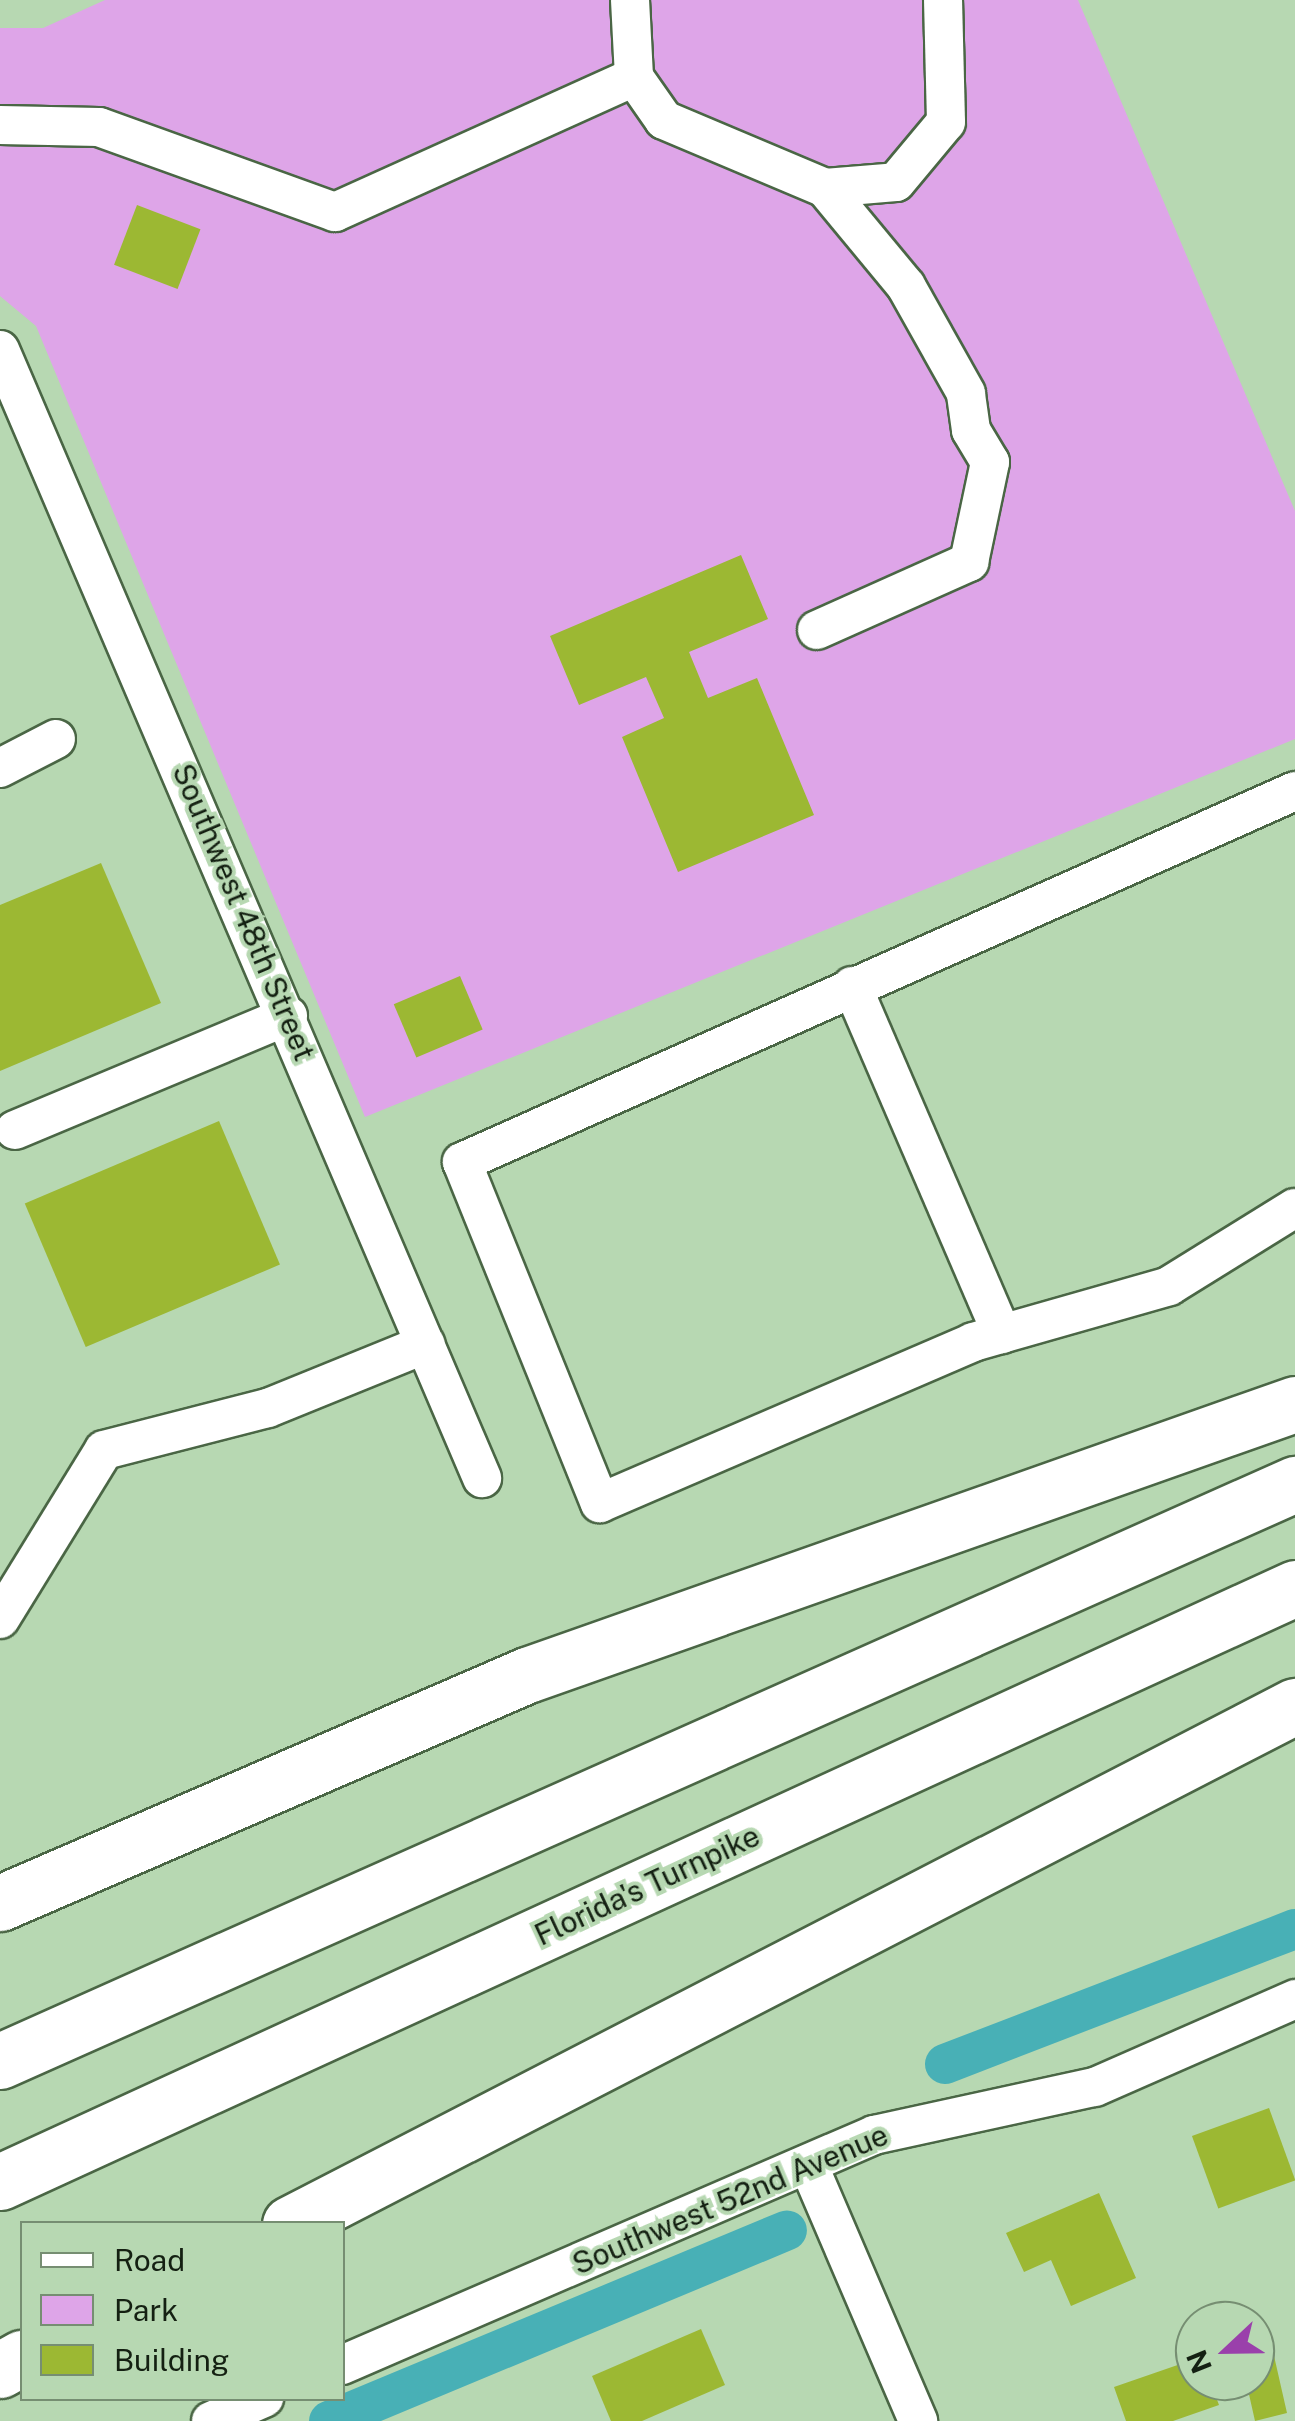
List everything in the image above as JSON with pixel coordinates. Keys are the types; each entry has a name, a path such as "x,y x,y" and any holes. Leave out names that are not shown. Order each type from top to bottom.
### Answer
{"highway":[{"path":"0,1903 527,1675 1295,1404"},
{"path":"0,2062 1295,1484"},
{"name":"Florida's Turnpike","path":"0,2182 1295,1588"},
{"path":"296,2221 1295,1706"}],"street":[{"path":"630,0 634,78 664,120 826,188 896,182 946,122 944,0"},
{"path":"0,126 99,127 336,212 634,78"},
{"path":"818,630 968,562 990,462 971,430 966,393 906,286 826,188"},
{"name":"Southwest 48th Street","path":"0,350 288,1016 482,1478"},
{"path":"0,768 56,740"},
{"path":"1295,791 462,1162 600,1502 1002,1334 1169,1286 1295,1208"},
{"path":"852,986 1002,1334"},
{"path":"16,1130 288,1016"},
{"path":"0,1619 104,1450 268,1408 426,1344"},
{"name":"Southwest 52nd Avenue","path":"345,2363 874,2134 1095,2086 1295,1999"},
{"path":"808,2164 918,2421"},
{"path":"211,2421 257,2401"}],"green space":[{"path":"105,0 1078,0 1295,511 1295,739 365,1117 36,326 0,296 0,28 43,28"}],"building":[{"path":"137,205 200,229 178,289 114,265"},
{"path":"741,555 768,619 689,652 708,698 757,678 814,815 678,872 622,737 664,718 646,677 579,705 550,636"},
{"path":"101,863 161,1003 0,1071 0,905"},
{"path":"460,976 483,1029 416,1058 394,1004"},
{"path":"219,1121 280,1265 86,1347 25,1203"},
{"path":"1269,2108 1295,2180 1218,2208 1192,2136"},
{"path":"1099,2193 1136,2278 1071,2306 1051,2260 1024,2272 1006,2233"},
{"path":"701,2329 725,2385 642,2421 611,2421 592,2376"},
{"path":"1275,2360 1287,2413 1255,2421 1250,2401 1275,2401"},
{"path":"1175,2366 1175,2401 1218,2401 1219,2405 1173,2421 1126,2421 1114,2387"}],"waterway":[{"path":"945,2064 1295,1929"},
{"path":"329,2421 787,2230"}]}
